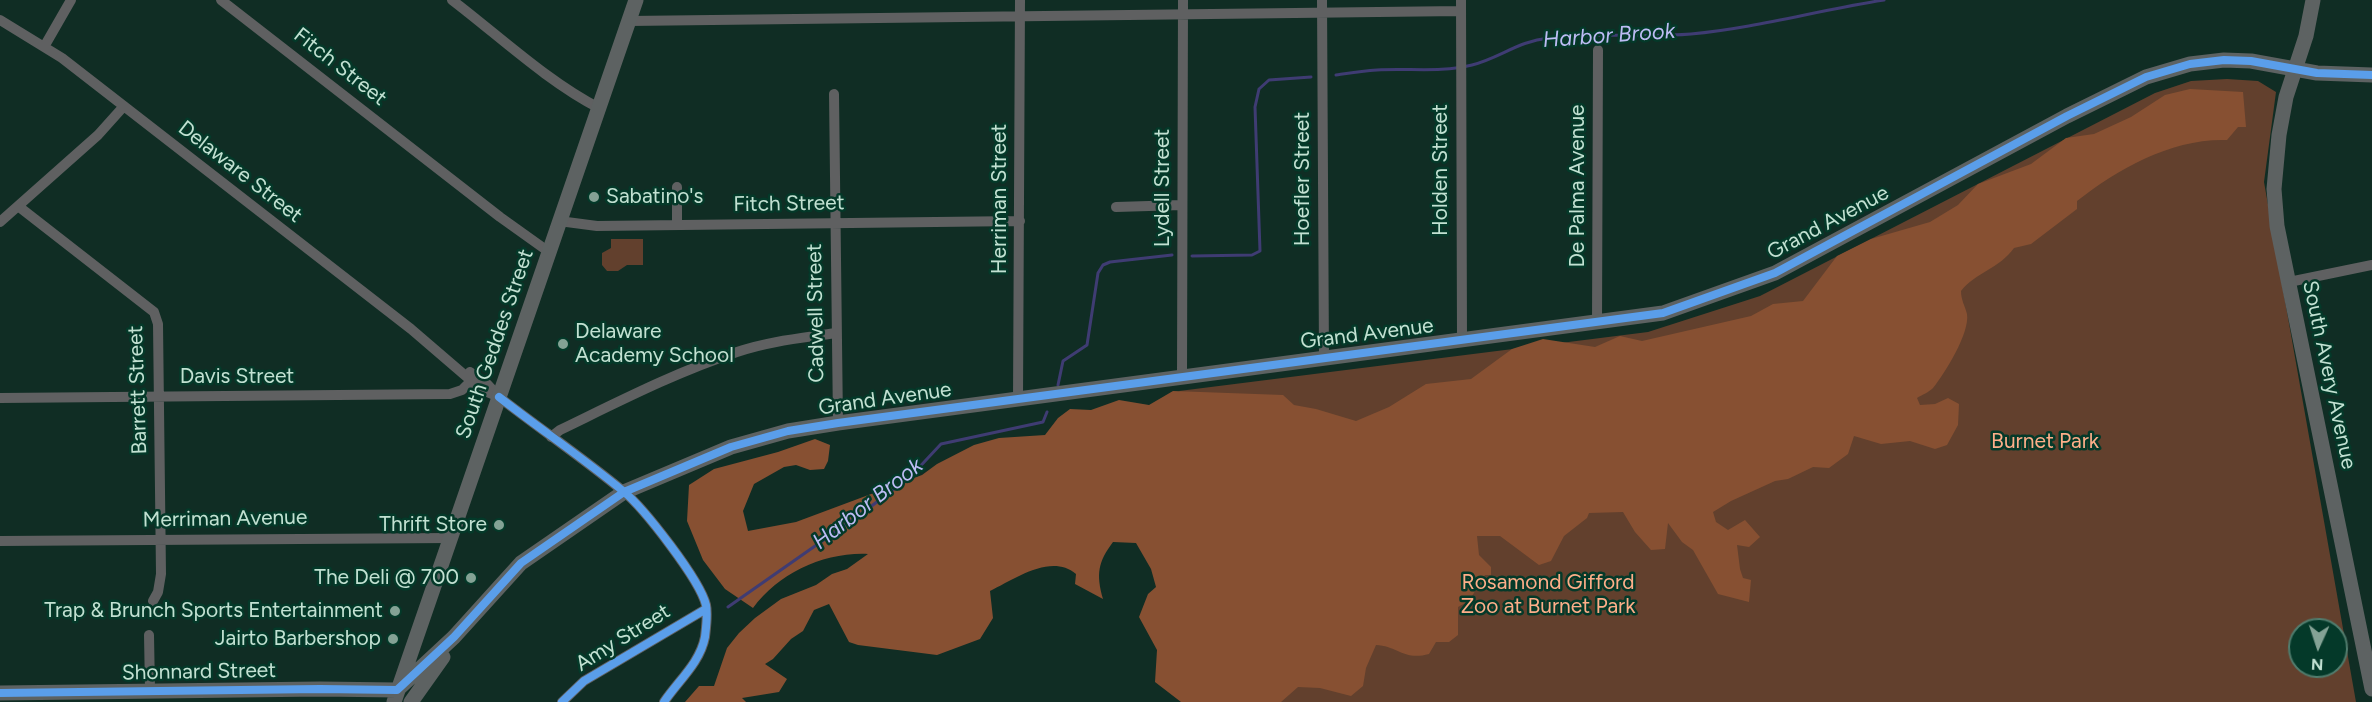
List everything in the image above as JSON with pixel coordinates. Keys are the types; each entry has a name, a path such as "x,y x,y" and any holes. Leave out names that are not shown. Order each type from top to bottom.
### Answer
{"street":[{"path":"44,47 71,0"},
{"name":"Fitch Street","path":"221,0 500,217 549,252"},
{"path":"453,0 575,94 599,108"},
{"name":"South Geddes Street","path":"396,696 636,0"},
{"name":"Herriman Street","path":"1018,399 1020,0"},
{"name":"Lydell Street","path":"1182,377 1183,0"},
{"name":"Hoefler Street","path":"1322,0 1324,358"},
{"name":"South Avery Avenue","path":"2313,0 2306,36 2286,97 2279,135 2274,189 2277,226 2372,690"},
{"path":"629,21 1183,15 1322,12 1461,5"},
{"name":"Holden Street","path":"1461,5 1462,340"},
{"name":"Delaware Street","path":"1,23 44,47 124,106 451,362 457,370 482,390 499,398 624,492 674,551 699,588 706,609"},
{"name":"De Palma Avenue","path":"1597,322 1598,50"},
{"name":"Grand Avenue","path":"396,696 454,637 521,563 624,492 731,447 788,431 838,423 1663,313 1775,273 2067,116 2146,77 2190,64 2224,60 2251,61 2317,73 2372,75"},
{"name":"Cadwell Street","path":"834,94 838,423"},
{"path":"0,222 98,135 124,106"},
{"path":"677,187 677,224"},
{"path":"1116,207 1182,205"},
{"name":"Barrett Street","path":"18,206 151,307 158,324 161,539 160,585 153,602"},
{"name":"Fitch Street","path":"559,221 597,226 1020,221"},
{"path":"2289,282 2372,265"},
{"path":"551,437 560,430 664,381 737,352 782,341 836,333"},
{"name":"Delaware Street","path":"451,362 462,366 487,384 499,398"},
{"name":"Davis Street","path":"0,398 450,394 462,390 471,381"},
{"name":"Merriman Avenue","path":"0,541 451,538"},
{"path":"664,702 692,668 702,647 706,609"},
{"name":"Amy Street","path":"562,702 584,681 706,609"},
{"path":"149,635 150,690"},
{"path":"411,702 452,644 454,637"},
{"name":"Shonnard Street","path":"0,693 150,690 396,696"}],"green space":[{"name":"Burnet Park","path":"2227,79 2258,81 2276,92 2264,182 2341,618 2288,618 2288,678 2348,678 2348,657 2356,702 1267,702 1284,521 1179,391 1648,332 1760,296 2155,93 2191,81"},
{"path":"611,239 643,239 643,265 627,265 618,271 607,271 602,265 602,253 611,248"}],"shaded area":[{"path":"2190,89 2243,92 2246,127 2238,127 2227,140 2187,144 2148,157 2111,177 2077,201 2077,209 2031,244 2014,248 2002,261 1961,291 1967,322 1961,342 1933,388 1917,398 1920,405 1935,404 1948,398 1959,404 1958,425 1947,445 1935,449 1910,441 1881,444 1854,436 1848,454 1829,468 1813,467 1788,479 1775,481 1713,512 1716,522 1728,530 1745,520 1760,537 1749,547 1737,545 1743,578 1751,580 1749,602 1718,594 1693,550 1682,542 1668,523 1665,549 1651,550 1635,532 1623,512 1589,513 1587,518 1564,536 1551,561 1539,565 1500,536 1477,536 1479,555 1491,567 1491,575 1485,575 1469,601 1458,607 1458,635 1449,642 1436,642 1429,654 1420,656 1376,645 1366,668 1363,686 1351,696 1320,688 1298,687 1281,702 1181,702 1155,682 1157,650 1139,617 1148,594 1156,587 1151,569 1136,543 1113,542 1101,562 1099,575 1103,599 1075,584 1076,574 1066,568 1056,566 1033,570 990,591 993,618 980,639 937,655 849,642 829,604 814,610 803,631 791,639 773,659 765,664 787,679 779,692 742,698 746,702 685,702 699,686 714,686 727,648 755,618 781,599 847,569 868,554 835,557 804,567 776,585 753,608 725,589 703,560 687,521 689,485 714,469 778,452 815,439 830,445 828,461 824,469 810,470 796,465 784,467 754,484 743,511 748,531 796,522 922,475 937,464 974,445 999,438 1045,435 1058,418 1070,409 1091,410 1119,400 1149,405 1173,391 1283,395 1294,405 1356,421 1389,407 1426,384 1471,379 1512,349 1543,339 1595,347 1620,336 1642,341 1751,316 1773,304 1803,301 1837,256 1871,239 1930,222 1958,205 1978,184 2031,164 2066,138 2094,134 2131,117 2165,95"}],"waterway":[{"name":"Harbor Brook","path":"1336,75 1377,70 1437,70 1460,67 1482,62 1538,40 1584,35 1691,34 1884,0"},
{"name":"Harbor Brook","path":"1192,256 1252,255 1260,251 1255,107 1259,89 1269,80 1311,77"},
{"name":"Harbor Brook","path":"1058,385 1063,361 1087,345 1098,273 1103,265 1110,262 1172,255"},
{"name":"Harbor Brook","path":"728,607 865,511 912,475 941,444 1043,422 1047,412"}],"cycle path":[{"path":"0,693 397,690 454,637 521,563 624,492 731,447 788,431 838,423 1663,313 1775,273 2067,116 2146,77 2190,64 2224,60 2251,61 2317,73 2372,75"},
{"path":"499,397 623,491 644,512 670,545 702,594 707,613 702,646 694,663 664,702"},
{"path":"562,702 584,681 706,609"}],"place":[{"name":"Sabatino's","path":"594,197"},
{"name":"Delaware Academy School","path":"563,344"},
{"name":"Thrift Store","path":"499,525"},
{"name":"The Deli @ 700","path":"471,578"},
{"name":"Trap & Brunch Sports Entertainment","path":"395,611"},
{"name":"Jairto Barbershop","path":"393,639"}],"park label":[{"name":"Rosamond Gifford Zoo at Burnet Park","path":"1548,595"}]}
